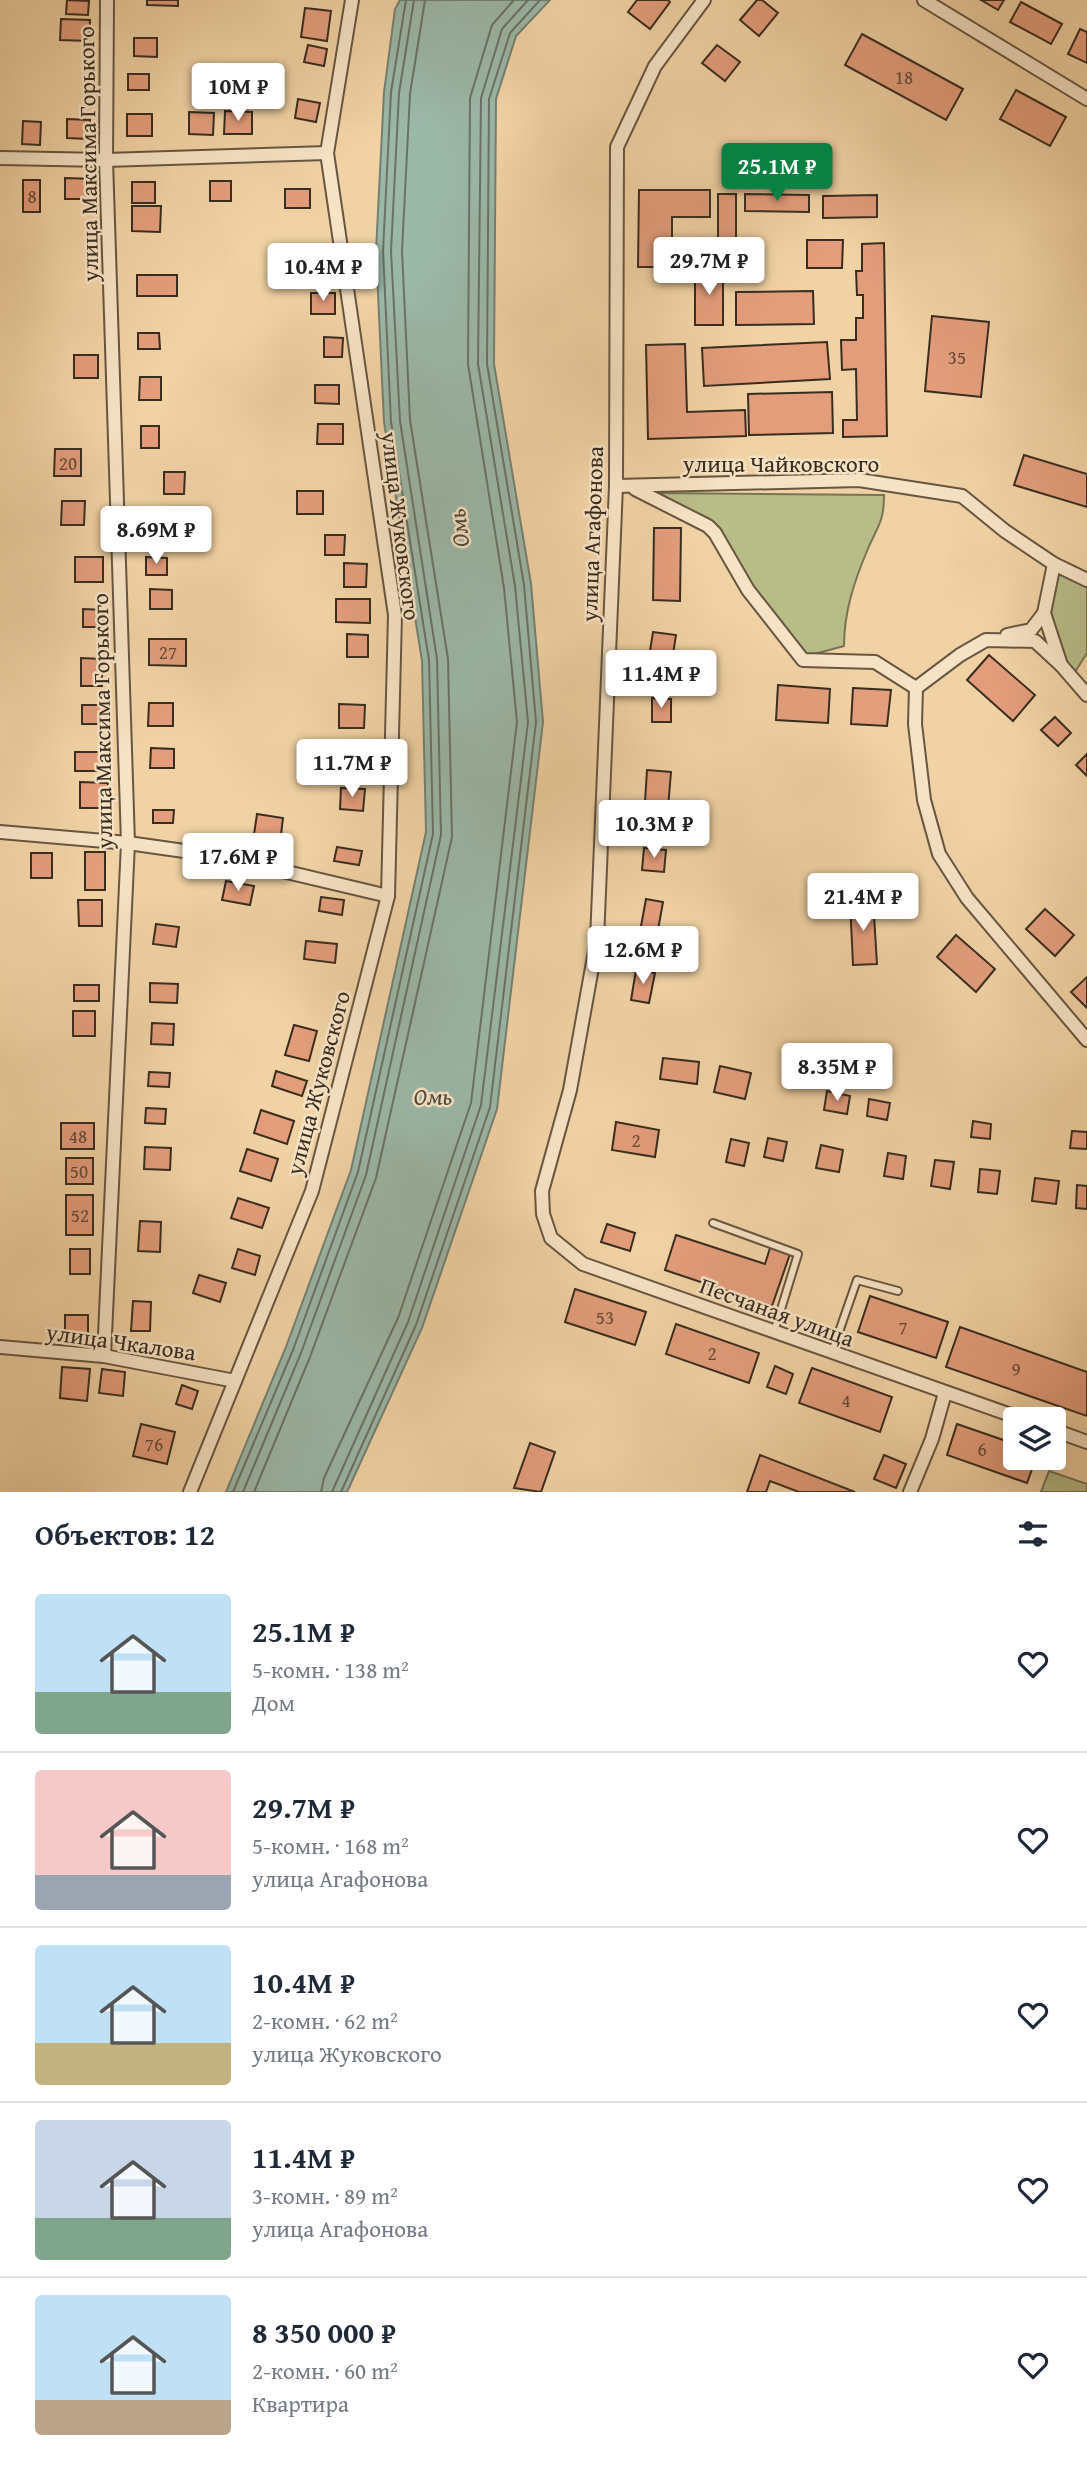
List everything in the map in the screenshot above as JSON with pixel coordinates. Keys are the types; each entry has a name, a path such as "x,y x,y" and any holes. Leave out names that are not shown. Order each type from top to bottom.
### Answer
{"street":[{"name":"улица Максима Горького","path":"104,1356 128,843 106,160 107,0"},
{"name":"улица Жуковского","path":"190,1492 312,1191 388,895 395,615 327,153 352,0"},
{"name":"улица Агафонова","path":"543,1214 542,1191 570,1090 597,940 621,486 617,147 654,66 704,0"},
{"path":"924,0 1087,99"},
{"path":"0,158 106,160 327,153"},
{"name":"улица Чайковского","path":"621,486 859,480 962,496 1005,531 1054,564 1087,580"},
{"path":"621,486 646,492 708,526 748,590 803,660 875,662 916,688"},
{"path":"916,688 960,655 986,640 1031,630 1044,613 1054,564"},
{"path":"1044,613 1061,665"},
{"path":"986,640 1035,641 1087,695"},
{"path":"916,688 915,724 924,800 939,854 967,898 1087,1040"},
{"path":"0,832 128,843 219,856 388,895"},
{"name":"Песчаная улица","path":"543,1214 551,1238 583,1264 774,1334 1003,1413"},
{"name":"улица Чкалова","path":"0,1348 104,1356 235,1381"},
{"path":"910,1492 932,1439 945,1393"},
{"path":"1066,1434 1087,1442"}],"lane":[{"path":"713,1223 798,1254 774,1334"},
{"path":"831,1354 857,1280 898,1291"}],"green space":[{"path":"654,493 884,495 881,519 851,597 844,646 807,656 748,582 716,528"},
{"path":"1056,567 1087,584 1087,653 1075,672 1064,662 1047,613"},
{"path":"1049,1471 1087,1484 1087,1492 1041,1492"}],"water":[{"name":"Омь","path":"400,0 550,0 516,36 496,99 494,364 531,584 543,722 497,1109 422,1328 347,1492 226,1492 286,1347 351,1170 426,832 422,661 384,422 376,251 384,92 395,9"}],"building":[{"path":"67,0 89,1 88,15 66,14"},
{"path":"147,0 178,0 178,6 147,5"},
{"path":"637,0 670,2 650,29 628,12"},
{"path":"757,0 762,0 778,13 759,36 740,20"},
{"path":"981,0 1004,0 998,10"},
{"path":"1021,2 1062,24 1051,44 1010,22"},
{"path":"305,8 331,11 327,41 301,37"},
{"path":"61,19 90,20 89,41 60,40"},
{"path":"1080,29 1087,32 1087,63 1068,54"},
{"path":"862,34 963,89 946,120 845,65"},
{"path":"134,38 157,38 157,57 134,56"},
{"path":"308,45 327,49 324,66 304,62"},
{"path":"717,45 740,62 725,81 702,63"},
{"path":"128,74 149,74 149,90 128,90"},
{"path":"1016,90 1066,117 1050,146 1000,119"},
{"path":"298,99 320,103 316,122 295,118"},
{"path":"225,111 252,112 252,134 224,134"},
{"path":"189,112 214,113 213,135 189,134"},
{"path":"127,114 152,114 152,136 127,136"},
{"path":"67,119 90,120 90,139 67,138"},
{"path":"23,121 41,122 40,145 22,144"},
{"path":"65,178 95,179 94,199 65,199"},
{"path":"23,180 40,180 40,212 23,212"},
{"path":"210,181 231,181 231,201 210,201"},
{"path":"132,182 155,182 155,203 132,203"},
{"path":"285,189 310,189 310,208 285,208"},
{"path":"639,190 710,190 710,217 672,217 672,267 638,267"},
{"path":"718,194 736,194 736,257 718,257"},
{"path":"745,194 809,195 809,212 745,211"},
{"path":"877,195 877,217 823,218 823,196"},
{"path":"132,206 161,206 160,232 132,231"},
{"path":"807,240 843,240 842,268 807,268"},
{"path":"884,243 887,436 843,437 843,420 857,420 856,369 842,370 841,340 856,340 856,318 863,318 863,295 857,295 856,271 862,271 862,244"},
{"path":"298,252 319,252 319,275 298,275"},
{"path":"695,269 723,270 723,325 695,325"},
{"path":"137,275 177,275 177,296 137,296"},
{"path":"813,291 814,324 736,325 736,292"},
{"path":"311,293 335,293 335,314 311,314"},
{"path":"932,316 989,322 981,397 925,391"},
{"path":"138,333 159,333 160,349 138,349"},
{"path":"324,337 343,338 342,357 324,357"},
{"path":"827,342 830,379 704,386 702,348"},
{"path":"685,344 687,412 745,410 746,436 648,439 646,345"},
{"path":"74,355 98,355 98,378 74,378"},
{"path":"140,377 161,377 161,400 139,400"},
{"path":"315,385 339,385 339,404 315,403"},
{"path":"832,392 833,433 749,435 748,394"},
{"path":"318,424 343,424 343,444 317,444"},
{"path":"141,426 159,426 159,448 141,448"},
{"path":"55,449 81,449 81,476 54,476"},
{"path":"1024,455 1087,474 1087,507 1014,485"},
{"path":"164,472 185,472 184,494 164,494"},
{"path":"297,491 323,491 323,514 297,514"},
{"path":"62,501 85,501 84,525 61,525"},
{"path":"145,523 171,523 171,536 145,536"},
{"path":"654,528 681,528 680,601 653,600"},
{"path":"325,535 345,535 344,555 325,555"},
{"path":"75,557 103,557 103,582 75,582"},
{"path":"146,557 167,558 167,575 146,575"},
{"path":"344,563 367,564 366,587 344,587"},
{"path":"150,589 172,590 172,609 150,609"},
{"path":"336,599 370,599 370,623 336,622"},
{"path":"83,609 105,610 105,627 83,627"},
{"path":"653,632 676,635 673,654 650,651"},
{"path":"347,634 368,635 368,657 347,657"},
{"path":"149,639 186,639 186,666 149,665"},
{"path":"989,655 1035,695 1013,721 967,680"},
{"path":"81,658 102,659 102,686 81,686"},
{"path":"778,685 830,689 828,723 776,720"},
{"path":"853,688 891,690 887,726 851,724"},
{"path":"652,698 671,699 671,722 652,722"},
{"path":"149,703 173,703 173,726 148,726"},
{"path":"339,704 365,705 364,728 339,728"},
{"path":"82,705 106,705 106,724 82,724"},
{"path":"1055,717 1071,733 1058,746 1041,730"},
{"path":"151,748 174,749 174,768 150,768"},
{"path":"344,750 368,752 366,777 342,775"},
{"path":"75,752 104,752 104,771 75,771"},
{"path":"1087,754 1087,776 1076,765"},
{"path":"647,770 671,772 667,820 644,818"},
{"path":"80,782 108,783 107,808 80,808"},
{"path":"341,788 365,789 363,811 340,809"},
{"path":"153,810 174,810 173,823 153,823"},
{"path":"257,814 283,818 279,851 252,848"},
{"path":"337,847 362,851 359,865 334,861"},
{"path":"644,848 666,850 664,872 642,870"},
{"path":"85,852 105,852 105,890 85,890"},
{"path":"31,853 52,853 52,878 31,878"},
{"path":"226,881 254,886 250,905 222,900"},
{"path":"321,897 344,900 342,915 319,911"},
{"path":"646,899 663,902 656,941 639,937"},
{"path":"78,900 102,900 102,926 79,926"},
{"path":"873,900 877,964 853,965 850,901"},
{"path":"1045,909 1074,935 1055,956 1026,929"},
{"path":"156,924 179,927 176,947 153,944"},
{"path":"956,935 995,969 976,992 937,957"},
{"path":"306,941 337,944 335,963 304,959"},
{"path":"636,970 655,973 649,1003 631,1000"},
{"path":"1087,977 1087,1008 1071,992"},
{"path":"150,983 178,984 177,1003 150,1002"},
{"path":"74,985 99,985 99,1001 74,1001"},
{"path":"73,1011 95,1011 95,1036 73,1036"},
{"path":"152,1023 174,1024 173,1045 151,1044"},
{"path":"294,1025 317,1031 309,1061 285,1055"},
{"path":"663,1058 699,1062 697,1084 660,1079"},
{"path":"720,1066 751,1073 745,1099 714,1092"},
{"path":"276,1071 307,1081 302,1096 272,1086"},
{"path":"149,1072 170,1073 169,1087 148,1086"},
{"path":"827,1091 850,1096 847,1114 824,1110"},
{"path":"869,1099 890,1103 887,1120 867,1116"},
{"path":"146,1108 166,1109 165,1124 145,1123"},
{"path":"261,1110 294,1121 287,1144 254,1133"},
{"path":"973,1121 991,1124 990,1139 971,1137"},
{"path":"616,1122 659,1130 655,1157 612,1150"},
{"path":"61,1123 94,1123 94,1149 61,1149"},
{"path":"1072,1131 1087,1132 1087,1149 1070,1148"},
{"path":"768,1138 787,1142 783,1161 764,1157"},
{"path":"731,1139 749,1143 744,1166 726,1162"},
{"path":"821,1145 843,1150 839,1172 816,1168"},
{"path":"145,1147 171,1148 170,1170 144,1169"},
{"path":"247,1149 278,1159 271,1181 240,1171"},
{"path":"888,1153 906,1156 903,1179 884,1176"},
{"path":"66,1158 93,1158 93,1184 66,1184"},
{"path":"935,1160 954,1162 950,1189 931,1186"},
{"path":"980,1169 1000,1171 997,1194 978,1192"},
{"path":"1035,1178 1059,1181 1056,1204 1032,1201"},
{"path":"1077,1185 1087,1186 1087,1209 1076,1208"},
{"path":"66,1195 93,1195 93,1235 66,1235"},
{"path":"238,1198 269,1208 262,1228 231,1218"},
{"path":"140,1221 161,1222 160,1252 138,1251"},
{"path":"607,1224 635,1233 630,1251 601,1242"},
{"path":"676,1235 765,1264 770,1248 790,1254 772,1306 665,1270"},
{"path":"70,1249 90,1249 90,1274 70,1274"},
{"path":"238,1249 260,1256 255,1275 232,1268"},
{"path":"199,1275 226,1283 220,1302 193,1293"},
{"path":"575,1289 646,1312 635,1345 565,1322"},
{"path":"870,1296 948,1322 936,1358 858,1332"},
{"path":"133,1301 151,1302 150,1331 131,1331"},
{"path":"65,1315 88,1315 88,1343 65,1343"},
{"path":"676,1324 759,1353 749,1383 666,1354"},
{"path":"960,1327 1087,1372 1087,1416 1066,1407 946,1367"},
{"path":"775,1366 793,1374 786,1394 767,1387"},
{"path":"62,1367 90,1369 87,1401 60,1398"},
{"path":"812,1368 892,1397 880,1432 799,1403"},
{"path":"102,1369 125,1372 123,1396 99,1393"},
{"path":"182,1385 198,1391 192,1409 176,1404"},
{"path":"141,1424 175,1432 167,1464 133,1456"},
{"path":"957,1424 1003,1440 1003,1470 1032,1470 1027,1483 947,1455"},
{"path":"530,1443 555,1452 541,1492 514,1488"},
{"path":"760,1455 855,1492 799,1492 770,1481 766,1492 747,1492"},
{"path":"884,1455 906,1464 896,1488 874,1479"}]}
